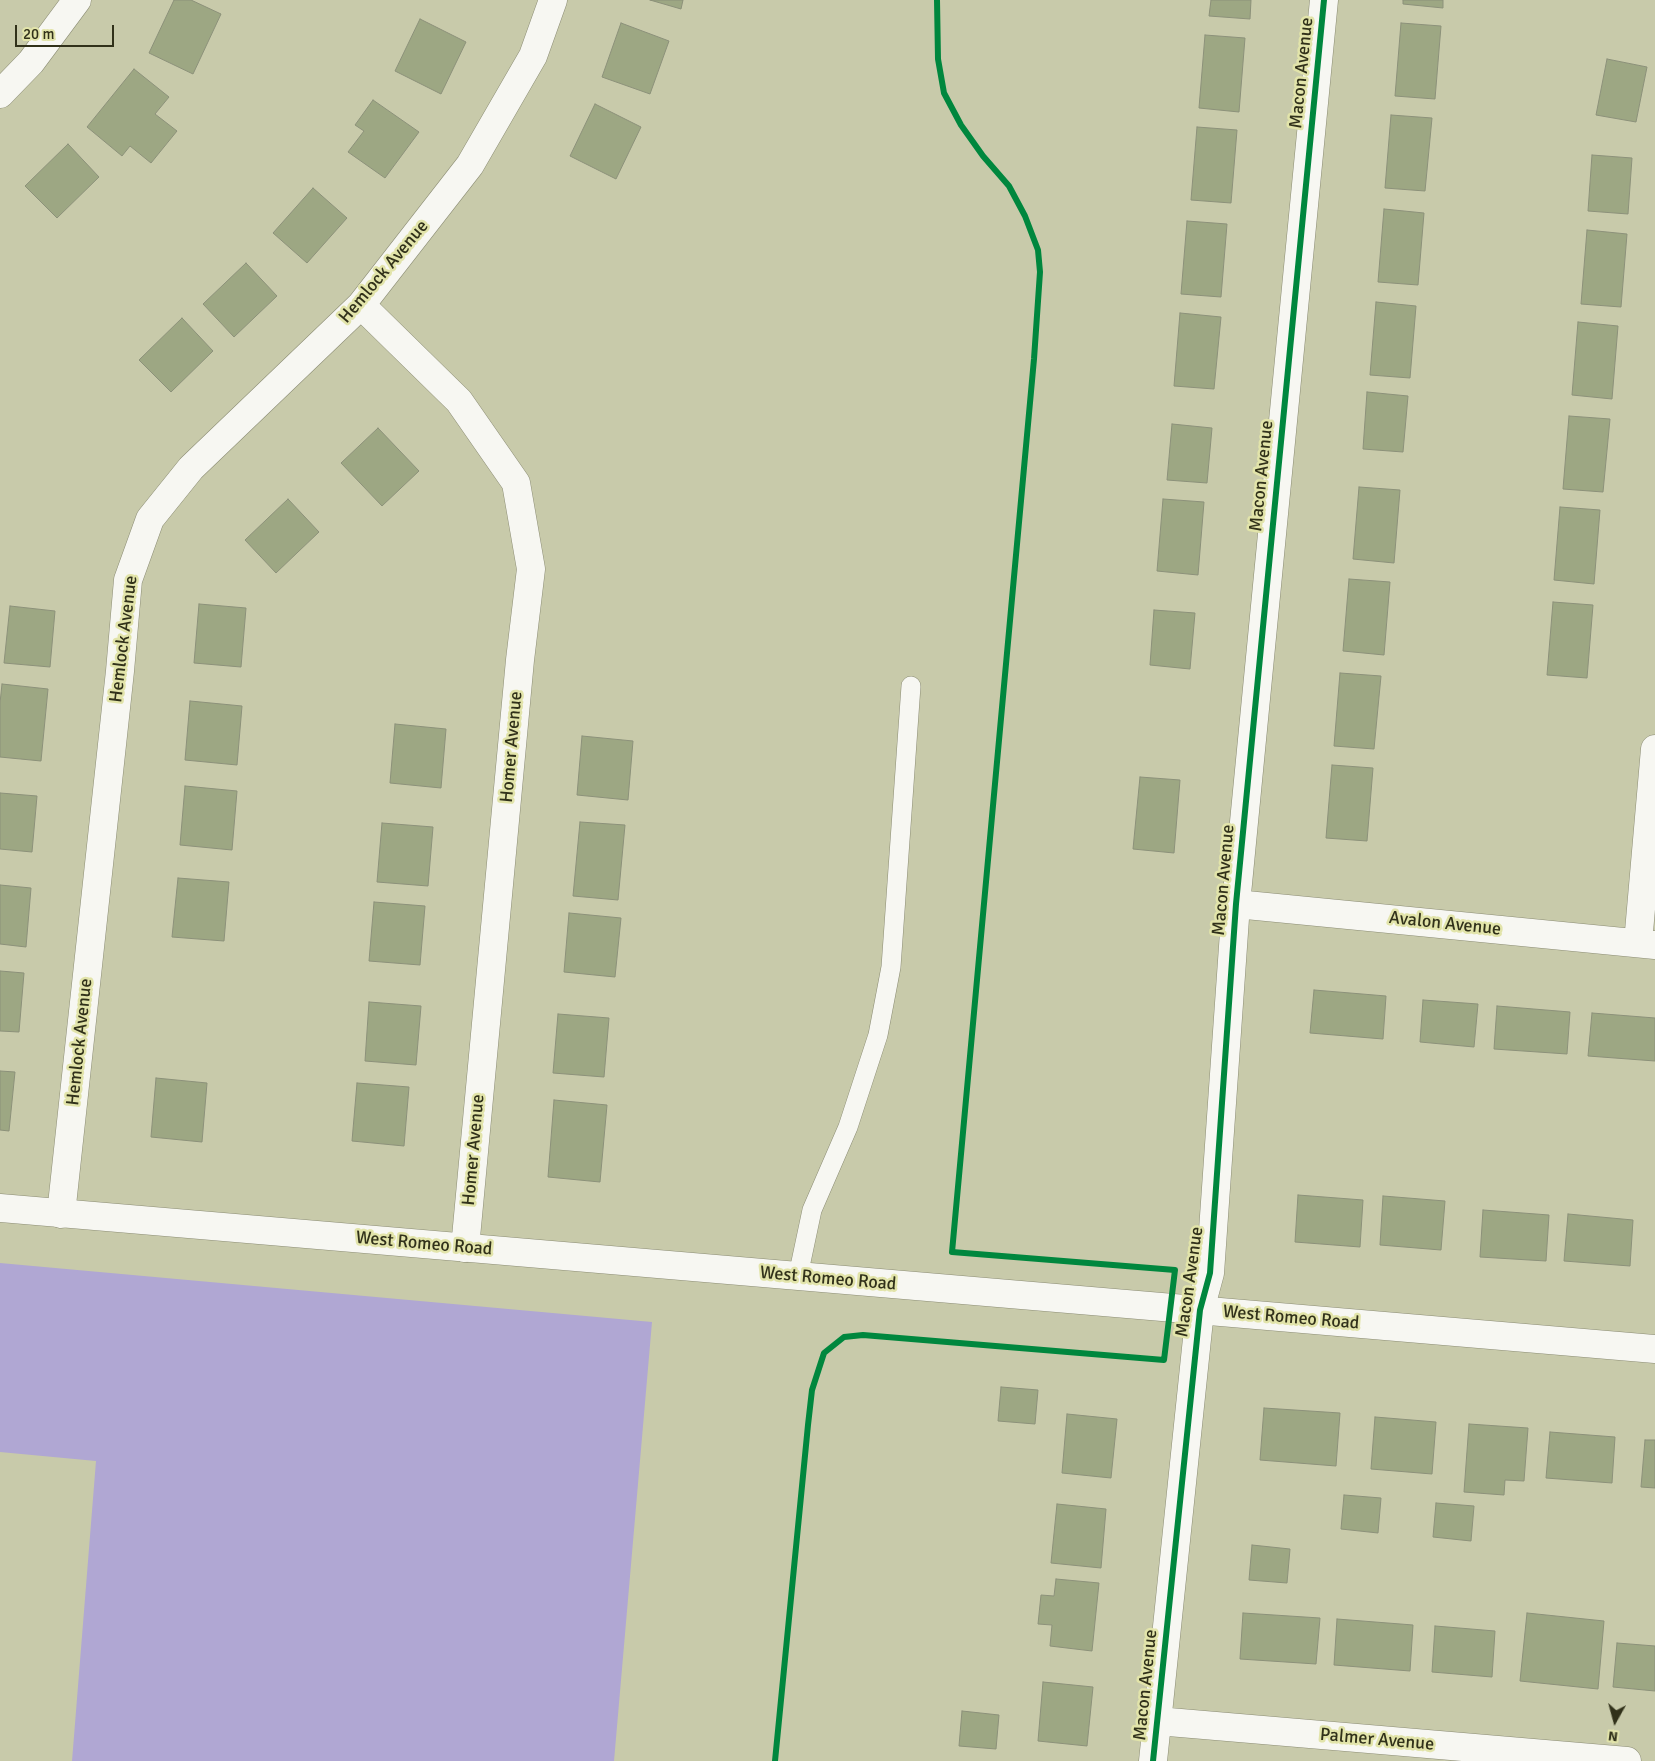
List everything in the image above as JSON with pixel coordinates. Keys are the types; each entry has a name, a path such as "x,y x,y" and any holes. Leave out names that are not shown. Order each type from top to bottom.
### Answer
{"street":[{"path":"0,94 31,62 77,0"},
{"name":"Hemlock Avenue","path":"61,1214 119,681 128,580 150,519 192,468 361,305 470,165 533,56 553,0"},
{"name":"Macon Avenue","path":"1153,1761 1200,1310 1210,1273 1236,904 1324,0"},
{"name":"Homer Avenue","path":"361,305 459,401 516,483 531,569 520,660 465,1248"},
{"path":"1646,944 1655,749"},
{"name":"Avalon Avenue","path":"1236,904 1646,944"},
{"name":"West Romeo Road","path":"0,1208 1655,1349"},
{"name":"Palmer Avenue","path":"1158,1721 1554,1758 1626,1761"}],"lane":[{"path":"798,1276 812,1210 848,1127 878,1035 891,967 911,686"}],"shaded area":[{"path":"0,1263 652,1322 614,1761 72,1761 96,1461 0,1452"}],"building":[{"path":"174,0 191,0 221,14 193,74 149,53"},
{"path":"650,0 683,0 681,9"},
{"path":"1211,0 1251,0 1250,19 1209,16"},
{"path":"1403,0 1443,0 1443,8 1403,4"},
{"path":"420,19 466,42 441,94 395,71"},
{"path":"621,23 669,41 650,94 602,77"},
{"path":"1401,23 1441,26 1435,99 1395,96"},
{"path":"1205,35 1245,38 1239,112 1199,108"},
{"path":"1607,59 1647,67 1636,122 1596,115"},
{"path":"134,69 169,97 155,114 177,131 151,163 130,146 122,156 87,127"},
{"path":"373,100 419,132 385,178 348,152 364,131 355,125"},
{"path":"595,104 641,127 616,179 570,156"},
{"path":"1391,115 1432,118 1425,191 1385,188"},
{"path":"1197,127 1237,130 1231,203 1191,200"},
{"path":"68,144 99,177 57,218 25,186"},
{"path":"1592,155 1632,158 1628,214 1588,211"},
{"path":"313,188 347,218 307,263 273,233"},
{"path":"1384,209 1424,213 1418,285 1378,282"},
{"path":"1187,221 1227,224 1221,297 1181,294"},
{"path":"1587,230 1627,234 1621,307 1581,304"},
{"path":"246,263 277,296 234,337 203,304"},
{"path":"1376,302 1416,306 1410,378 1370,375"},
{"path":"1180,313 1221,317 1214,389 1174,386"},
{"path":"182,318 213,351 171,392 139,360"},
{"path":"1578,322 1618,326 1612,399 1572,395"},
{"path":"1367,392 1408,396 1403,452 1363,449"},
{"path":"1569,416 1610,419 1603,492 1563,489"},
{"path":"1172,424 1212,428 1207,483 1167,480"},
{"path":"378,428 419,471 382,506 341,463"},
{"path":"1359,487 1400,490 1394,563 1353,559"},
{"path":"288,499 319,532 276,573 245,540"},
{"path":"1163,499 1204,502 1198,575 1157,571"},
{"path":"1560,507 1600,510 1594,584 1554,580"},
{"path":"1349,579 1390,582 1384,655 1343,651"},
{"path":"1553,602 1593,605 1587,678 1547,675"},
{"path":"199,604 246,608 241,667 194,663"},
{"path":"10,606 55,611 50,667 4,663"},
{"path":"1154,610 1195,613 1190,669 1150,665"},
{"path":"1340,673 1381,676 1374,749 1334,746"},
{"path":"2,684 48,689 41,761 0,757"},
{"path":"190,701 242,706 237,765 185,760"},
{"path":"395,724 446,729 441,788 390,783"},
{"path":"582,736 633,741 628,800 577,795"},
{"path":"1332,765 1373,768 1367,841 1326,838"},
{"path":"1140,777 1180,780 1174,853 1133,849"},
{"path":"185,786 237,791 232,850 180,845"},
{"path":"0,793 37,796 32,852 0,849"},
{"path":"580,822 625,825 618,900 573,896"},
{"path":"382,823 433,827 428,886 377,882"},
{"path":"178,878 229,882 224,941 172,937"},
{"path":"0,885 31,888 26,947 0,944"},
{"path":"374,902 425,906 420,965 369,961"},
{"path":"569,913 621,918 615,977 564,972"},
{"path":"0,971 24,973 19,1032 0,1031"},
{"path":"1314,990 1386,996 1383,1039 1310,1033"},
{"path":"1423,1000 1478,1004 1474,1047 1420,1042"},
{"path":"369,1002 421,1006 416,1065 365,1061"},
{"path":"1497,1006 1570,1012 1567,1054 1494,1049"},
{"path":"1592,1013 1655,1018 1655,1061 1588,1056"},
{"path":"558,1014 609,1018 604,1077 553,1073"},
{"path":"0,1071 15,1072 9,1131 0,1130"},
{"path":"156,1078 207,1083 202,1142 151,1137"},
{"path":"357,1083 409,1087 404,1146 352,1141"},
{"path":"554,1100 607,1105 600,1182 548,1177"},
{"path":"1298,1195 1363,1200 1360,1247 1295,1242"},
{"path":"1383,1196 1445,1201 1441,1250 1380,1245"},
{"path":"1483,1210 1549,1215 1546,1261 1480,1257"},
{"path":"1568,1214 1633,1220 1630,1266 1564,1261"},
{"path":"1001,1387 1038,1390 1035,1424 998,1421"},
{"path":"1264,1408 1340,1413 1336,1466 1260,1460"},
{"path":"1067,1414 1117,1419 1111,1478 1062,1473"},
{"path":"1375,1417 1436,1422 1432,1474 1371,1469"},
{"path":"1469,1424 1528,1428 1524,1481 1505,1480 1504,1495 1464,1492"},
{"path":"1550,1432 1615,1437 1612,1483 1546,1478"},
{"path":"1645,1440 1655,1440 1655,1488 1641,1487"},
{"path":"1344,1495 1381,1498 1378,1533 1341,1529"},
{"path":"1436,1503 1474,1506 1471,1541 1433,1537"},
{"path":"1057,1504 1106,1509 1101,1568 1051,1563"},
{"path":"1252,1545 1290,1549 1287,1583 1249,1580"},
{"path":"1056,1579 1099,1583 1092,1651 1050,1646 1052,1625 1038,1624 1041,1595 1054,1596"},
{"path":"1243,1613 1320,1618 1316,1664 1240,1659"},
{"path":"1527,1613 1604,1621 1598,1689 1520,1681"},
{"path":"1337,1619 1413,1625 1410,1671 1334,1665"},
{"path":"1435,1626 1495,1631 1492,1677 1432,1672"},
{"path":"1617,1643 1655,1646 1655,1691 1613,1687"},
{"path":"1043,1682 1093,1687 1087,1746 1038,1741"},
{"path":"962,1711 999,1715 996,1749 959,1746"}],"cycle path":[{"path":"775,1761 812,1390 824,1353 844,1337 863,1335 1164,1360 1175,1270 952,1252 1034,359 1040,272 1038,250 1025,216 1009,186 983,156 961,125 944,93 938,59 937,0"},
{"path":"1153,1761 1200,1310 1210,1273 1236,904 1324,0"}]}
